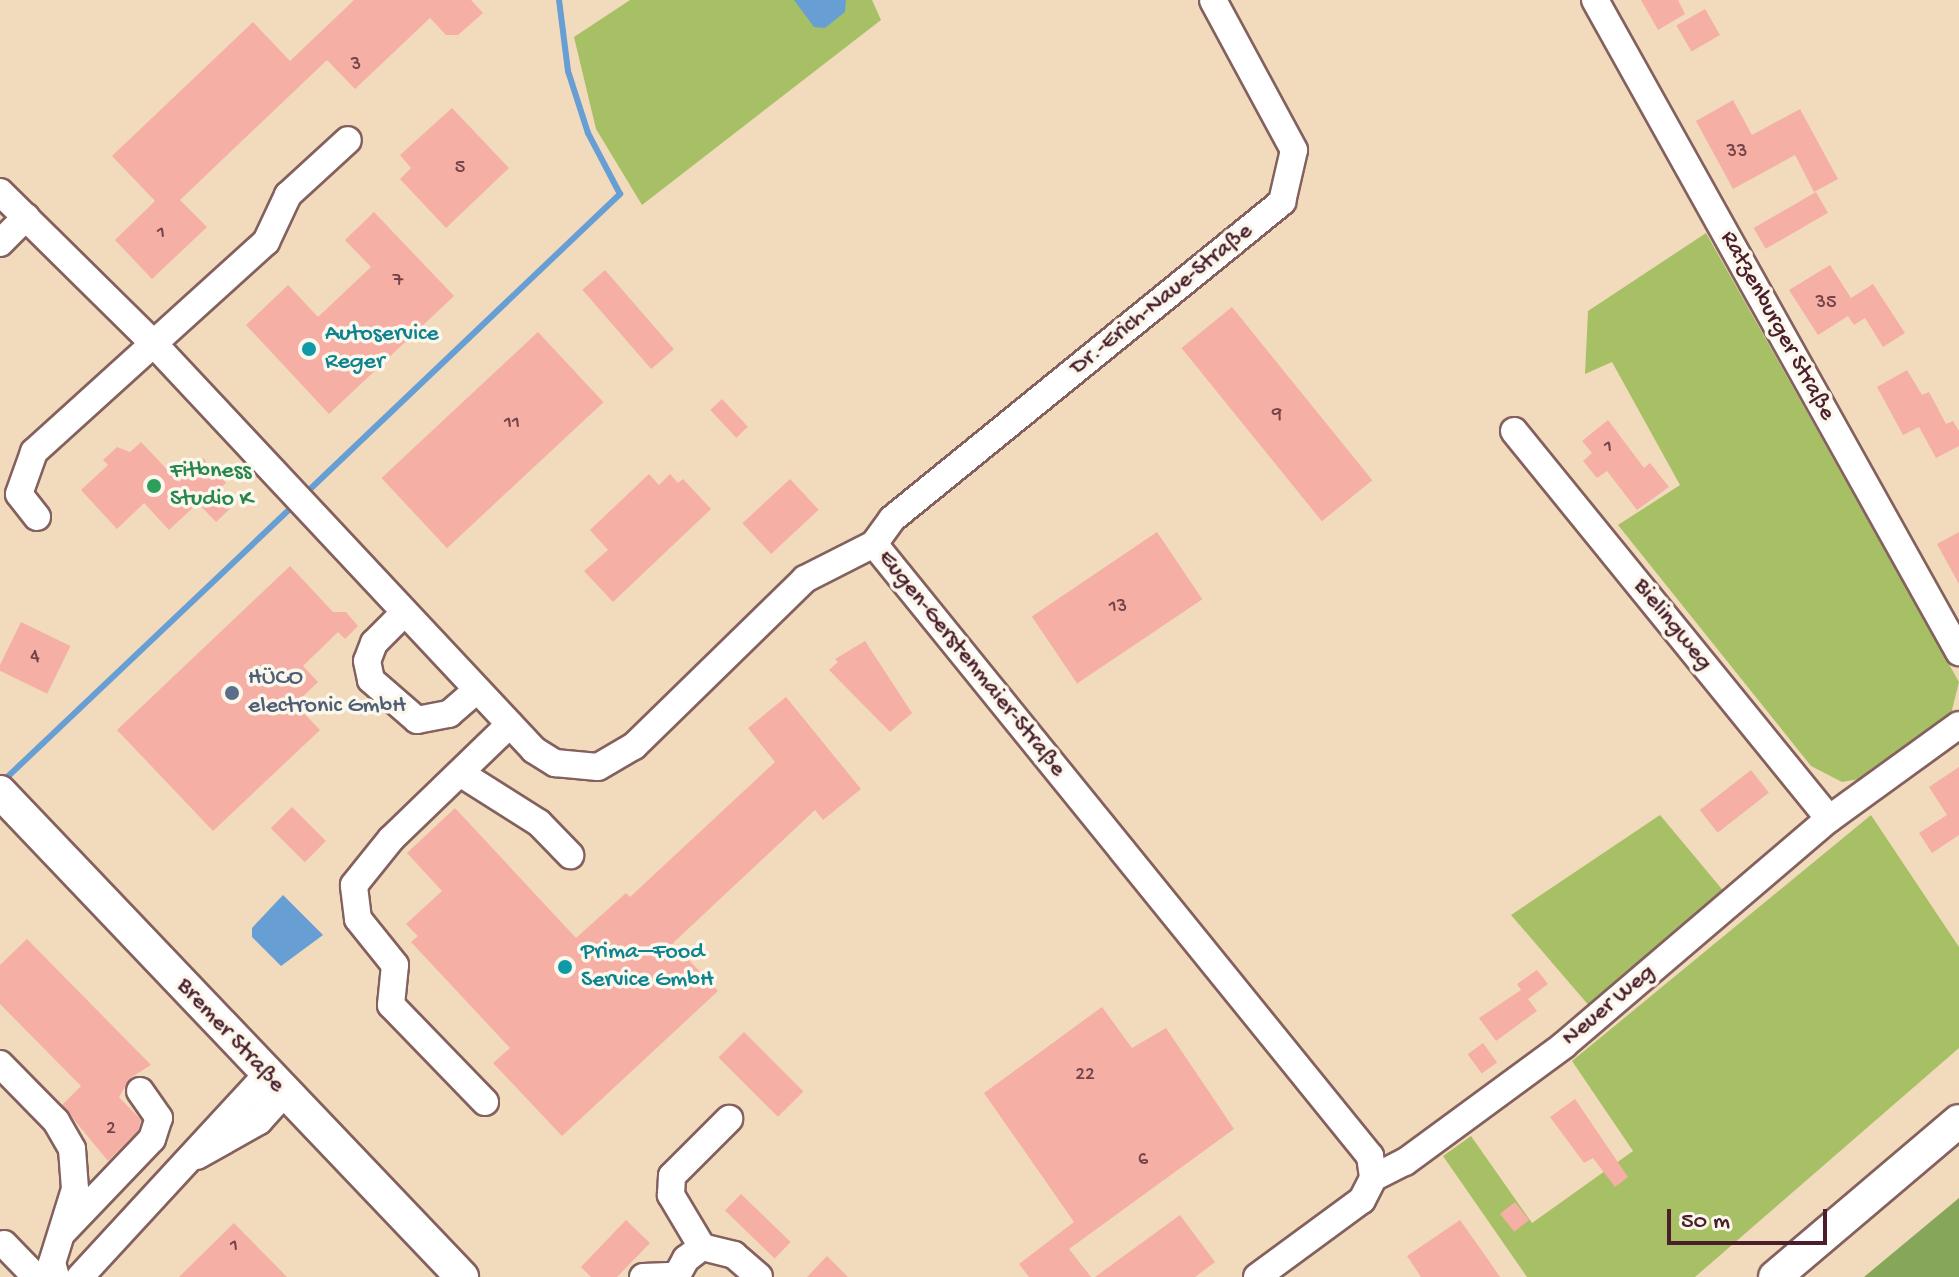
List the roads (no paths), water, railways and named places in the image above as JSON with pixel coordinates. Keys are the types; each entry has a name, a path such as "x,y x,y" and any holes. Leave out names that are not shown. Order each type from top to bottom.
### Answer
{"main road":[{"name":"Bremer Straße","path":"3,795 462,1277"},
{"path":"1775,1277 1959,1121"}],"street":[{"name":"Dr.-Erich-Naue-Straße","path":"874,544 892,519 1282,202 1294,150 1213,0"},
{"name":"Ratzenburger Straße","path":"1595,0 1959,652"},
{"path":"37,517 19,494 34,452 266,242 288,195 348,140"},
{"name":"Eugen-Gerstenmaier-Straße","path":"0,192 154,344 510,724 555,763 598,767 634,746 805,579 874,544 1370,1156 1373,1178"},
{"path":"0,243 26,217"},
{"name":"Bielingweg","path":"1514,431 1829,819"},
{"path":"404,613 374,643 367,661 371,680 417,720 449,714 477,690"},
{"path":"485,1102 391,1005 395,965 358,919 354,885 391,839 510,724"},
{"name":"Neuer Weg","path":"1257,1277 1362,1200 1373,1178 1405,1162 1564,1045 1829,819 1959,725"},
{"path":"460,773 539,823 570,855"},
{"path":"0,1064 56,1121 72,1149 75,1189 52,1263 56,1277"},
{"path":"80,1277 194,1158 259,1121 275,1084"},
{"path":"62,1234 152,1139 159,1118 140,1091"},
{"path":"729,1119 672,1176 671,1195 702,1247 734,1255 759,1277"},
{"path":"4,1244 36,1277"},
{"path":"643,1277 676,1276 702,1247"}],"water":[{"path":"794,0 846,0 845,12 825,28 814,27"},
{"path":"283,895 323,935 281,966 252,937 252,928"}],"waterway":[{"path":"306,493 620,194 588,133 568,71 559,0"},
{"path":"1,783 295,504"}],"place":[{"name":"Autoservice Reger","path":"309,349"},
{"name":"Fitbness Studio K","path":"154,486"},
{"name":"HÜCO electronic GmbH","path":"232,693"},
{"name":"Prima–Food Service GmbH","path":"565,967"}]}
